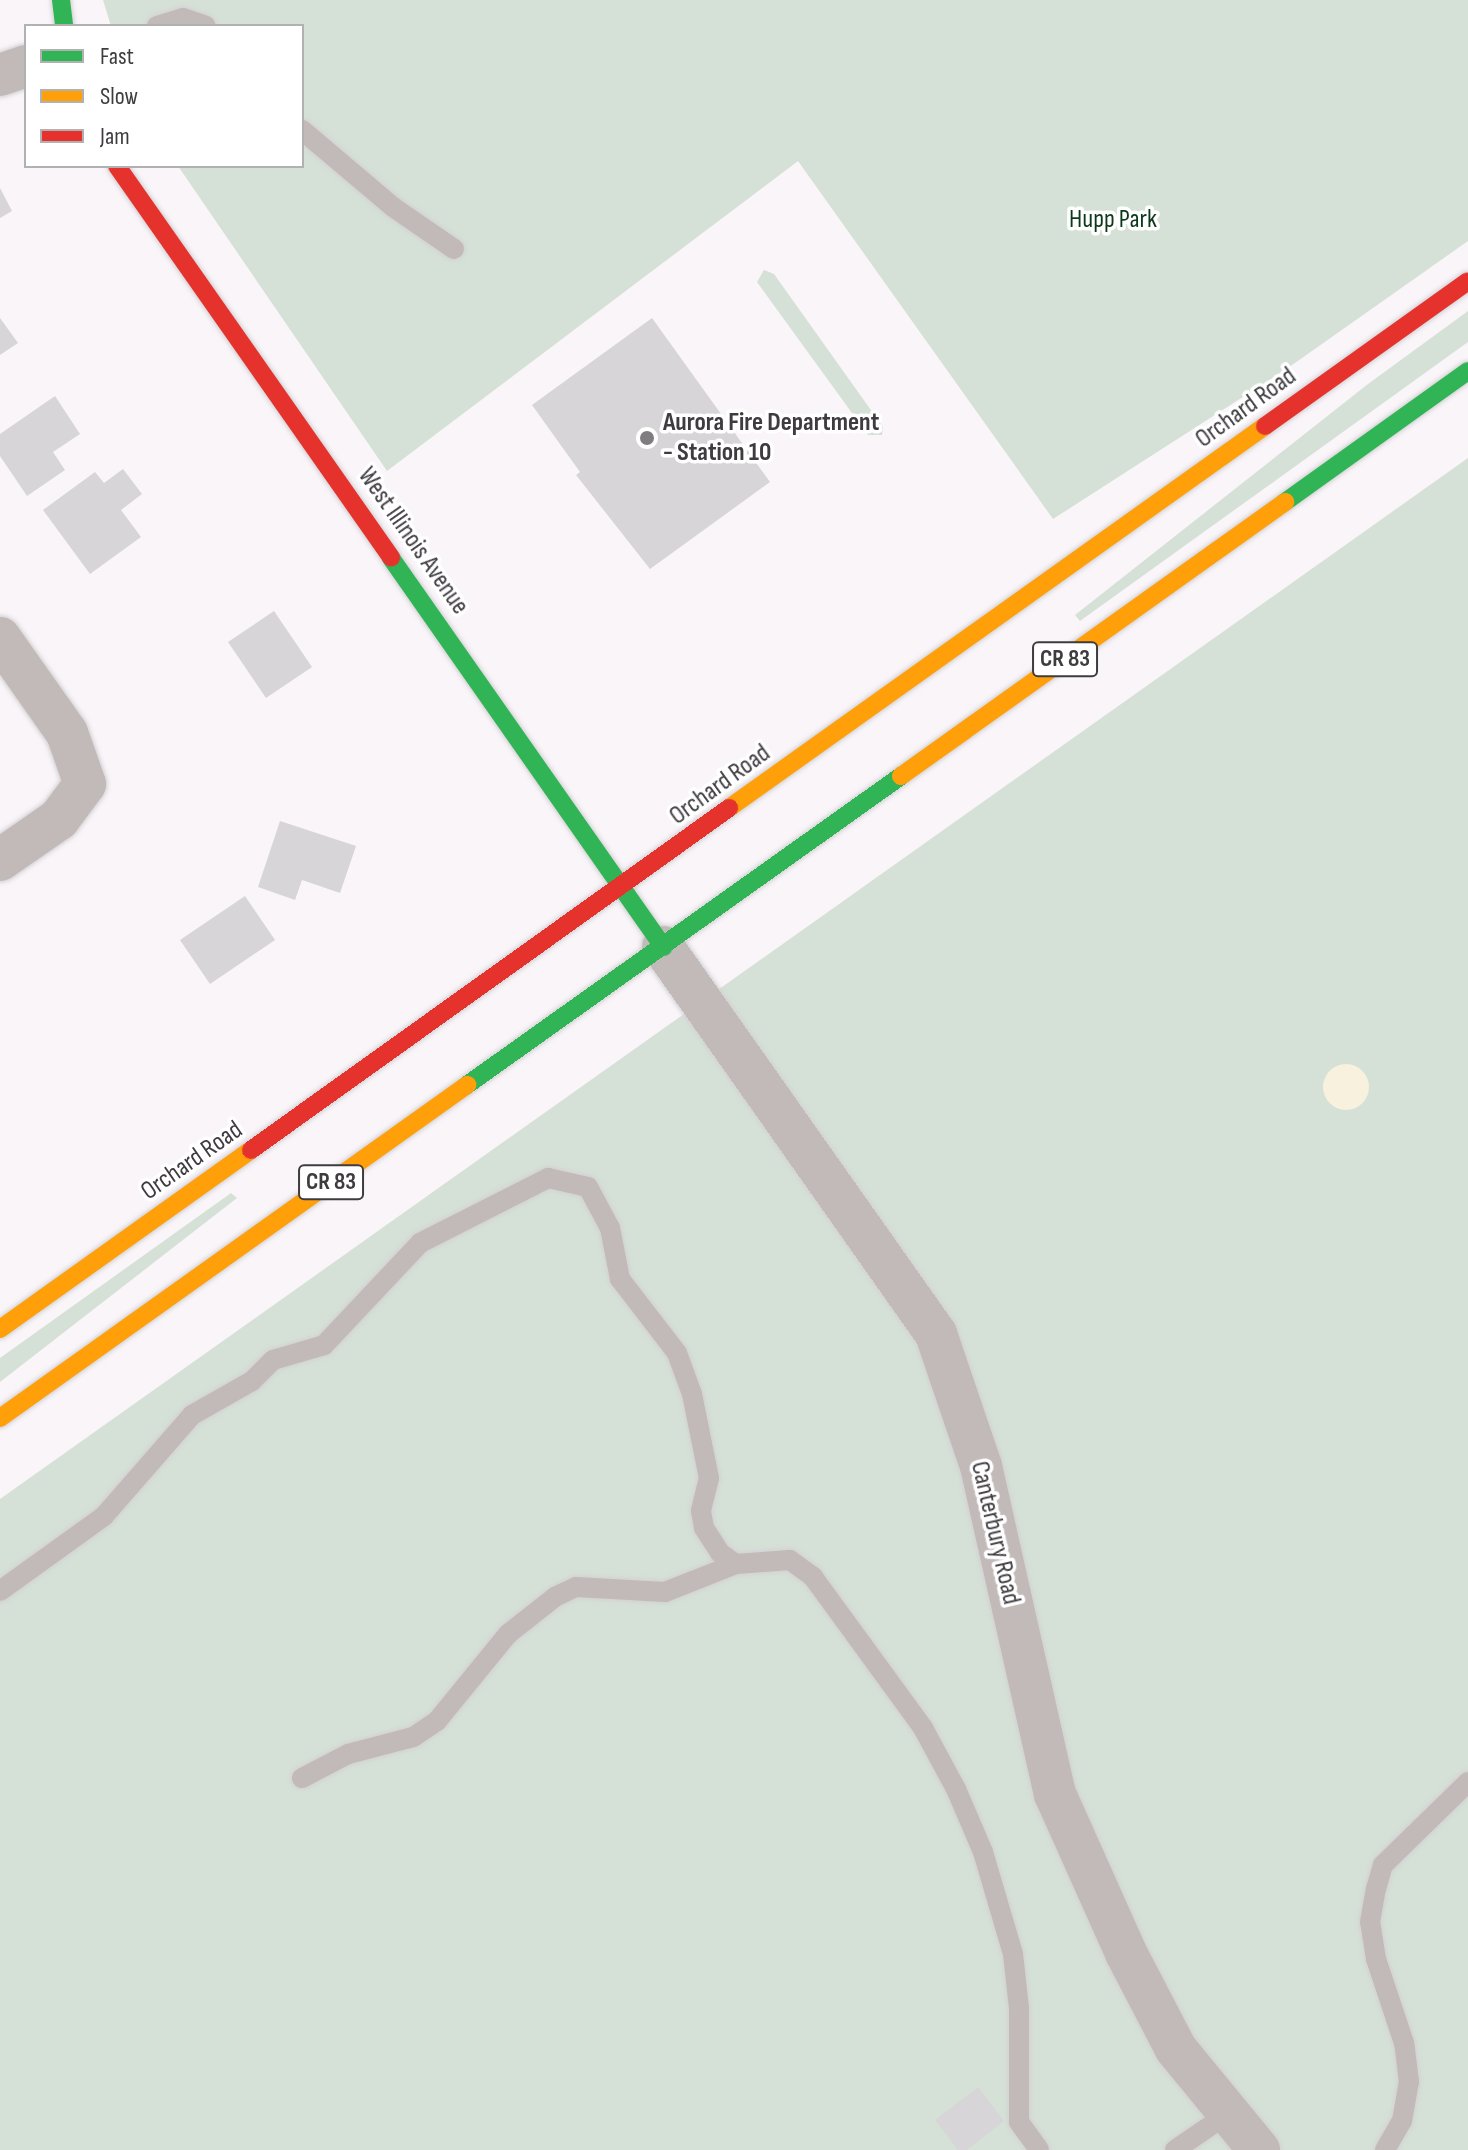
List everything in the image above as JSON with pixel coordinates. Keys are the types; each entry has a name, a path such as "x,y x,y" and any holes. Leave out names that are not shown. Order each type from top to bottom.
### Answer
{"main road":[{"path":"61,0 64,24"},
{"name":"West Illinois Avenue","path":"118,168 663,947"},
{"name":"Orchard Road","path":"0,1329 1468,281"},
{"name":"CR 83","path":"0,1418 1468,371"}],"street":[{"path":"0,75 24,67"},
{"path":"0,638 67,733 85,784 59,819 0,860"},
{"name":"Canterbury Road","path":"663,947 936,1334 981,1466 1055,1794 1126,1953 1176,2049 1226,2115 1259,2150"}],"lane":[{"path":"164,24 183,18 200,24"},
{"path":"304,132 393,207 454,249"},
{"path":"0,1591 104,1516 192,1415 252,1381 273,1360 324,1345 420,1243 522,1190 561,1178 588,1187 600,1204 620,1279 677,1353 692,1394 709,1478 701,1511 704,1528 720,1553 736,1564"},
{"path":"302,1778 348,1754 413,1737 437,1721 508,1634 555,1597 576,1587 665,1592 736,1564 790,1560 813,1577 923,1728 956,1789 983,1852 1013,1954 1019,2008 1019,2122 1039,2150"},
{"path":"1385,2150 1402,2121 1409,2082 1404,2043 1376,1959 1370,1922 1376,1889 1383,1865 1468,1782"},
{"path":"1175,2150 1226,2115"}],"green space":[{"name":"Hupp Park","path":"103,0 1468,0 1468,241 1285,370 1053,519 798,161 387,471 179,168 304,168 304,24 110,24"},
{"path":"764,270 774,274 883,427 882,435 868,435 757,282"},
{"path":"1468,311 1468,342 1080,621 1075,615 1368,384"},
{"path":"1468,458 1468,2150 0,2150 0,1499"},
{"path":"231,1193 237,1198 0,1382 0,1358"}],"sand":[{"path":"1346,1064 1362,1071 1369,1087 1362,1103 1346,1110 1330,1103 1323,1087 1330,1071"}],"building":[{"path":"0,188 12,211 0,218"},
{"path":"0,318 18,343 0,355"},
{"name":"Aurora Fire Department - Station 10","path":"652,318 770,482 650,569 576,475 580,472 532,405"},
{"path":"55,396 80,434 53,452 65,470 27,496 0,456 0,434"},
{"path":"123,469 142,494 121,510 141,537 90,574 43,510 95,472 104,483"},
{"path":"274,611 312,667 266,698 228,642"},
{"path":"280,821 356,846 340,893 302,880 295,900 258,887"},
{"path":"245,896 275,940 210,984 180,940"},
{"path":"978,2087 1004,2121 967,2150 958,2150 935,2120"}],"traffic: fast":[{"path":"61,0 64,24"},
{"path":"1285,502 1468,371"},
{"path":"391,558 663,947"},
{"path":"467,1085 901,776"}],"traffic: slow":[{"path":"729,808 1265,426"},
{"path":"901,776 1285,502"},
{"path":"0,1418 467,1085"},
{"path":"0,1329 251,1150"}],"traffic: jam":[{"path":"118,168 391,558"},
{"path":"1265,426 1468,281"},
{"path":"251,1150 729,808"}],"place":[{"name":"Aurora Fire Department - Station 10","path":"647,438"}]}
